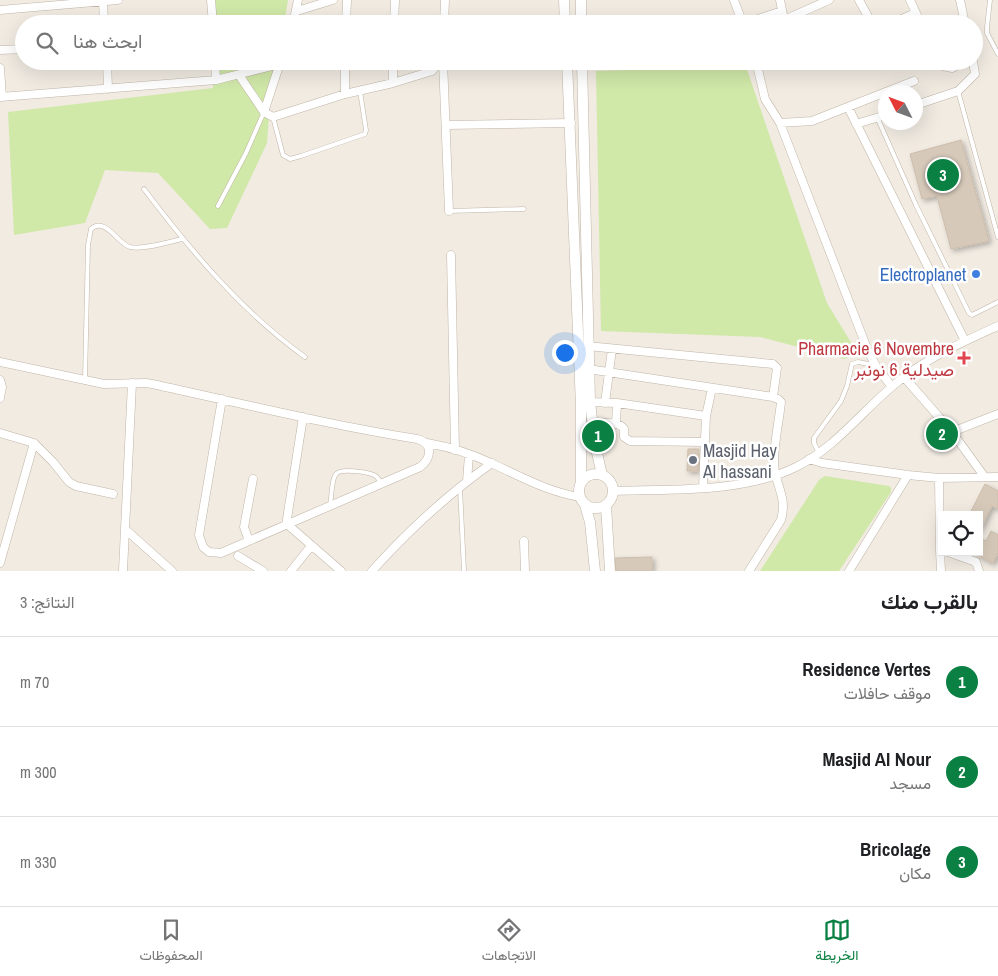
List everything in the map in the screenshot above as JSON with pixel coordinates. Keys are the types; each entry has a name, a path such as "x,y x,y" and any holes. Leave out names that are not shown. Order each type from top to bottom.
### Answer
{"street":[{"path":"0,10 118,0"},
{"path":"211,0 212,15"},
{"path":"296,15 298,0"},
{"path":"297,11 333,0"},
{"path":"346,15 347,0"},
{"path":"394,15 395,0"},
{"path":"444,15 445,0"},
{"path":"564,0 565,15"},
{"path":"581,0 581,15"},
{"path":"734,0 740,15"},
{"path":"780,0 783,15"},
{"path":"799,15 829,0"},
{"path":"859,0 867,15"},
{"path":"910,0 916,13 911,15"},
{"path":"960,0 963,15"},
{"path":"103,1 104,15"},
{"path":"770,15 782,11"},
{"path":"0,50 15,49"},
{"path":"0,68 1,97 216,80 256,70"},
{"path":"107,70 108,89"},
{"path":"215,70 216,80"},
{"path":"264,112 278,70"},
{"path":"345,70 345,94"},
{"path":"393,83 394,70"},
{"path":"239,75 264,112 273,117 345,94 393,83 432,70"},
{"path":"443,70 449,211"},
{"path":"568,70 581,406 581,483 579,492 590,522 595,571"},
{"path":"582,70 588,369 592,423 602,476"},
{"path":"758,70 765,100 780,123 868,351 876,366 892,387"},
{"path":"923,103 958,91 975,74 974,70"},
{"path":"780,123 812,121 914,81"},
{"path":"848,107 964,341"},
{"path":"856,124 878,117"},
{"path":"446,125 571,123"},
{"path":"451,255 455,450"},
{"path":"613,491 703,488 755,482 777,476 819,453 904,377 954,346 998,326"},
{"path":"587,346 773,364 776,368 774,397"},
{"path":"605,403 612,349"},
{"path":"0,362 110,385 146,383 417,439 492,463 555,492 582,501 593,508 606,505 611,499 613,491 610,482 602,476 593,474 581,483"},
{"path":"588,369 774,397 781,402 774,462 783,495 784,512 781,520 749,571"},
{"path":"904,377 952,432 984,476"},
{"path":"0,380 2,387 0,398"},
{"path":"124,571 132,383"},
{"path":"703,488 706,416 712,388"},
{"path":"222,399 199,539 206,550 217,554 423,465 429,452 427,443"},
{"path":"590,402 617,403 706,416"},
{"path":"616,424 617,403"},
{"path":"952,432 998,414"},
{"path":"304,417 287,524 341,571"},
{"path":"592,423 622,426 624,437 630,441 705,442"},
{"path":"0,433 34,442 69,482 76,486 114,494"},
{"path":"0,563 34,442"},
{"path":"467,481 470,455"},
{"path":"809,459 822,463 939,478 998,477"},
{"path":"372,571 401,539 460,486 492,463"},
{"path":"849,571 908,475"},
{"path":"939,478 941,511"},
{"path":"249,541 244,527 252,479"},
{"path":"606,505 610,571"},
{"path":"125,528 172,571"},
{"path":"524,541 525,571"},
{"path":"291,571 311,546"},
{"path":"238,556 263,571"},
{"path":"942,571 943,556"},
{"path":"958,556 976,562 979,571"}],"lane":[{"path":"990,0 986,27 987,34 998,54"},
{"path":"273,117 283,155 290,159 300,156 365,134 360,90"},
{"path":"958,91 998,237"},
{"path":"218,206 246,153 264,112"},
{"path":"887,130 916,205 969,313 972,315 976,314 998,302"},
{"path":"144,189 182,239 238,300 280,339 305,357"},
{"path":"449,211 524,209"},
{"path":"84,380 88,245 91,229 97,226 106,227 120,242 130,247 141,247 182,239"},
{"path":"819,453 814,443 814,438 841,401 852,364 858,362 876,366"},
{"path":"330,506 335,477 340,471 346,470 374,475 381,484"},
{"path":"460,486 464,571"}],"green space":[{"path":"210,0 288,0 286,15 211,15"},
{"path":"212,70 274,70 271,88 267,143 227,228 210,229 158,173 105,170 85,223 14,235 8,112 213,88"},
{"path":"747,70 827,303 858,354 844,359 760,337 601,331 596,71"},
{"path":"825,476 889,486 891,492 839,571 760,571 819,480"}],"building":[{"path":"961,140 989,241 951,249 937,196 922,199 910,154"},
{"name":"Masjid Hay Al hassani","path":"688,449 699,449 698,471 687,471"},
{"path":"985,484 998,491 998,509 992,506 983,524 983,511 971,511"},
{"path":"991,531 998,535 998,553 993,563 979,556 983,556 983,540 986,541"},
{"path":"652,557 652,571 616,571 615,558"}],"place":[{"name":"Bricolage","path":"943,175"},
{"name":"Electroplanet","path":"976,274"},
{"name":"Pharmacie 6 Novembre صيدلية 6 نونبر","path":"964,358"},
{"name":"Masjid Al Nour","path":"942,434"},
{"name":"Residence Vertes","path":"598,436"},
{"name":"Masjid Hay Al hassani","path":"693,460"}]}
